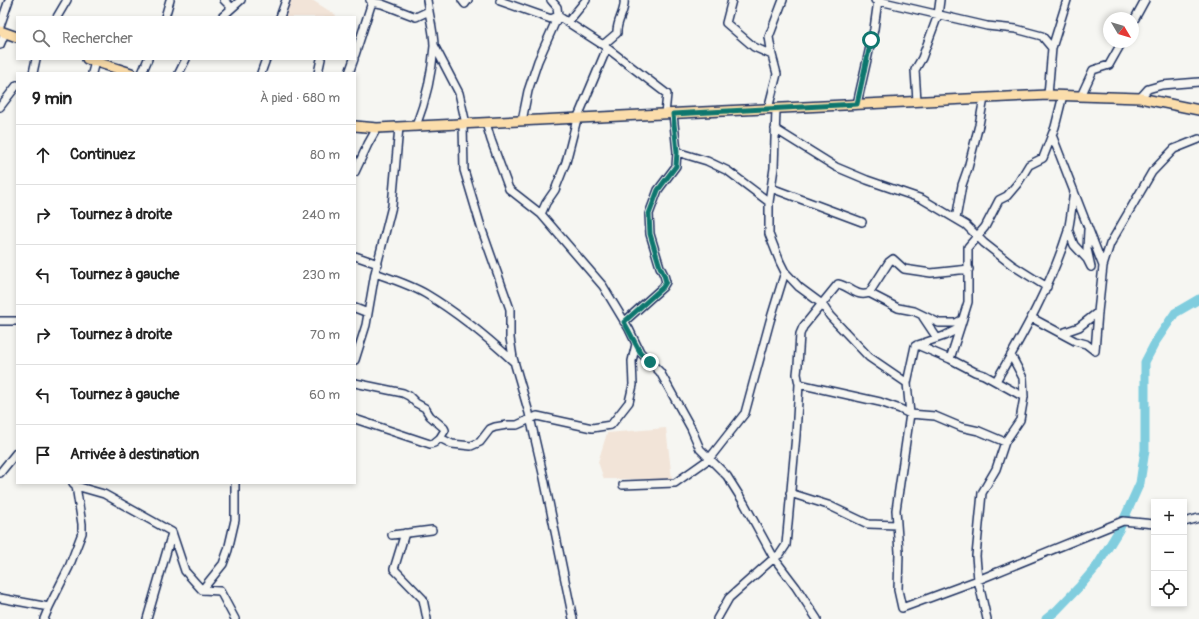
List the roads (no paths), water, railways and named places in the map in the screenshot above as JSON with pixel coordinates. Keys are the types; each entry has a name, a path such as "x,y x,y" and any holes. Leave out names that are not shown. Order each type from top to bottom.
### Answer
{"main road":[{"path":"2,30 16,37"},
{"path":"92,60 128,72"},
{"path":"356,126 377,128 1048,95 1140,98 1199,110"}],"street":[{"path":"0,45 9,0"},
{"path":"57,16 67,0"},
{"path":"165,16 170,0"},
{"path":"224,0 232,8"},
{"path":"223,16 241,0"},
{"path":"280,16 286,0"},
{"path":"416,126 424,105 429,84 434,45 427,0"},
{"path":"462,0 465,4 468,0"},
{"path":"500,0 551,19 558,16"},
{"path":"522,121 528,91 558,16 557,7 551,0"},
{"path":"568,22 586,0"},
{"path":"541,214 546,202 555,190 566,162 577,119 605,47 617,32 616,27 625,5 624,0"},
{"path":"732,0 726,23 754,47 772,54"},
{"path":"783,0 769,36 777,74 772,109 775,129 774,168 768,202 769,234 785,272 799,287 822,304 830,316 869,357 907,383"},
{"path":"857,104 867,63 877,0 987,26 1016,29 1042,36 1052,48"},
{"path":"917,102 915,70 922,58 938,15 940,0"},
{"path":"1048,95 1052,48 1067,0"},
{"path":"1138,12 1145,0"},
{"path":"356,52 371,1 416,16 429,12"},
{"path":"558,16 605,47 667,94 669,114 677,152 676,166 658,190 649,214 650,234 666,282 663,287 624,322"},
{"path":"434,45 459,93 465,124 464,170 482,230 510,309 510,338 514,362 531,418 573,619"},
{"path":"1082,96 1094,70 1109,65 1119,48"},
{"path":"32,72 36,60"},
{"path":"92,60 92,72"},
{"path":"142,72 148,60"},
{"path":"180,72 186,60"},
{"path":"261,72 266,60"},
{"path":"318,72 321,60"},
{"path":"349,72 354,60"},
{"path":"1140,98 1148,89 1162,85 1199,82"},
{"path":"0,108 16,86"},
{"path":"950,358 968,302 968,247 985,227 999,200 1007,196 1029,165 1043,158 1052,135 1063,95"},
{"path":"956,219 962,185 979,125 984,98"},
{"path":"486,123 508,189 541,214 604,286 640,352 660,372 691,428 700,449 727,476 744,503 774,558 796,587 812,617"},
{"path":"357,344 366,325 375,273 392,206 399,127"},
{"path":"356,170 377,128"},
{"path":"775,129 836,167 867,180 922,199 966,225 984,243 1012,265 1047,287"},
{"path":"1052,135 1103,266"},
{"path":"1032,318 1075,341 1086,344 1095,351 1103,266 1110,244 1152,172 1174,149 1199,139"},
{"path":"677,152 707,161 728,171 768,202"},
{"path":"771,188 862,222"},
{"path":"996,382 1032,318 1047,287 1068,229 1074,191"},
{"path":"1068,229 1074,245 1088,259 1091,267 1088,249 1088,225"},
{"path":"356,256 378,264"},
{"path":"869,293 889,262 893,260 904,269 931,273 969,269"},
{"path":"623,485 675,483 709,459 745,413 785,272"},
{"path":"375,273 426,294 482,333 514,362"},
{"path":"717,619 729,598 780,554 786,545 800,384 796,374 801,330 838,284 845,286 859,294 869,293 898,308 914,311 939,323 956,323 962,320"},
{"path":"356,308 368,313"},
{"path":"1062,333 1079,327 1098,312"},
{"path":"922,315 937,338"},
{"path":"0,321 16,321"},
{"path":"960,328 916,346 907,383 910,414 896,510 899,552 898,590 902,608 978,580 1123,521 1151,524"},
{"path":"440,438 452,444 471,446 480,442 490,429 507,425 517,425 537,416 592,428 611,425 629,402 633,385 632,361 636,344"},
{"path":"917,345 950,358 1024,397"},
{"path":"987,619 978,580 976,556 982,493 996,469 1005,442 1020,420 1024,397 1023,378 1011,355"},
{"path":"356,382 403,393 409,396 416,403 425,408 430,416 445,430 440,438 430,444 356,419"},
{"path":"800,384 880,402 910,414 935,416 961,427 979,431 1005,442"},
{"path":"0,473 16,453"},
{"path":"202,590 223,564 228,550 235,520 235,484"},
{"path":"44,619 69,567 82,533 82,524 74,485 104,494 172,532 185,571 202,590 220,591 236,619"},
{"path":"790,494 828,505 868,524 898,524"},
{"path":"1187,521 1199,518"},
{"path":"392,535 432,530"},
{"path":"147,619 172,532"},
{"path":"405,533 394,570 423,599 427,619"},
{"path":"0,598 49,607"}],"waterway":[{"path":"1046,619 1056,611 1097,566 1119,530 1140,483 1145,450 1145,362 1156,341 1175,313 1199,299"}]}
